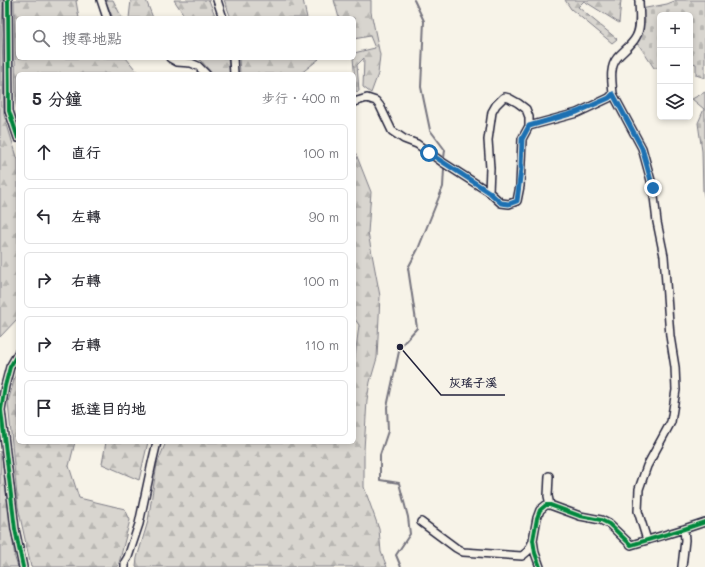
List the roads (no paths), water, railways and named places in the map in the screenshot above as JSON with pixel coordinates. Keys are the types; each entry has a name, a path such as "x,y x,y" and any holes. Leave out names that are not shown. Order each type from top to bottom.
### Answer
{"street":[{"path":"8,0 9,110 16,132"},
{"path":"101,0 106,16"},
{"path":"217,0 222,16"},
{"path":"639,0 640,22 637,36 616,59 611,73 613,94 642,148 653,188 657,222 664,256 676,390 671,422 647,466 640,489 638,511 647,540"},
{"path":"174,60 177,62 192,62 204,72"},
{"path":"233,60 234,72"},
{"path":"192,62 197,72"},
{"path":"529,126 577,112 609,98 613,94"},
{"path":"356,101 367,98 376,101 392,131 404,139 417,144 489,192 501,203 509,204 517,201 521,169 522,139 529,126 529,117 526,109 518,103 505,97 496,105 492,112 488,140 490,168 489,192"},
{"path":"16,356 10,367 4,386 2,410 3,449 22,567"},
{"path":"125,567 125,562 139,524 157,444"},
{"path":"549,476 548,496 550,504"},
{"path":"421,522 463,552 522,556 528,551 533,540 540,510 546,504 550,504 580,516 601,520 609,524 631,545 705,522"},
{"path":"682,567 684,529"},
{"path":"533,540 535,553 540,567"}],"waterway":[{"path":"414,0 424,21 421,87 430,130 445,150 444,158"},
{"path":"401,567 396,555 410,534 408,517 399,483 380,480 380,455 388,431 387,407 400,347 417,328 408,268 418,249 443,187 444,169"}],"place":[{"name":"灰瑤子溪","path":"400,347"}]}
